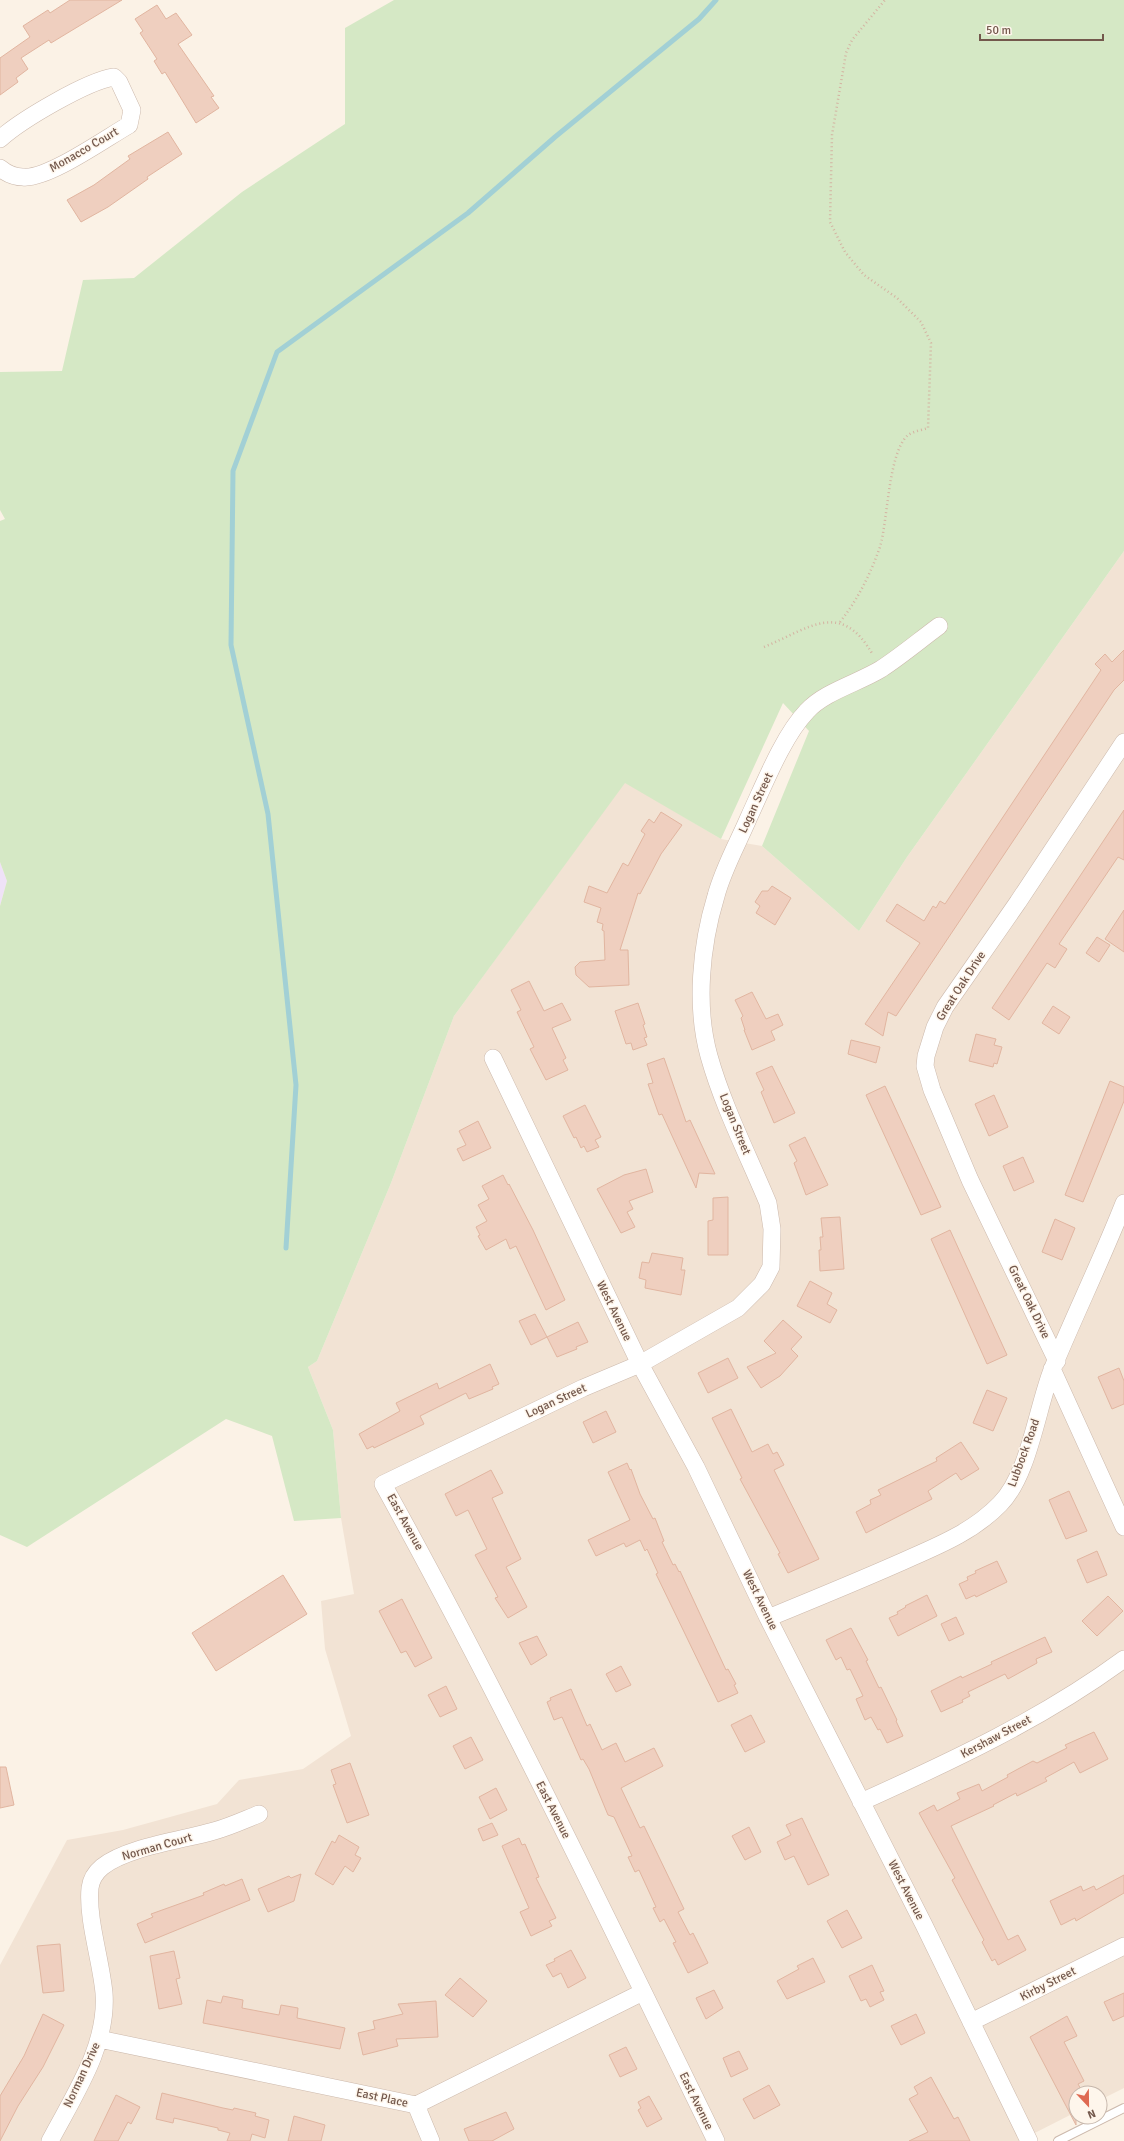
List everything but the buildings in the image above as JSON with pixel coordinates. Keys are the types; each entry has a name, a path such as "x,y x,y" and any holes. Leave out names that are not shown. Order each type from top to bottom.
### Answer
{"street":[{"name":"Monacco Court","path":"0,138 12,128 37,113 103,78 114,77 119,82 132,110 129,125 53,169 37,176 23,178 0,168"},
{"name":"Logan Street","path":"383,1484 583,1388 640,1364 738,1308 762,1284 771,1267 772,1234 768,1203 723,1096 708,1056 701,1013 703,973 708,931 716,895 728,864 793,728 807,711 822,698 846,688 881,669 939,626"},
{"name":"Great Oak Drive","path":"1124,742 1022,896 945,1007 935,1027 926,1056 925,1066 932,1090 970,1180 1055,1365 1124,1527"},
{"name":"West Avenue","path":"493,1058 640,1364 696,1468 768,1618 862,1802 1029,2141"},
{"name":"Lubbock Road","path":"768,1618 861,1580 955,1538 1000,1504 1012,1488 1026,1454 1055,1365 1099,1267 1124,1203"},
{"name":"East Avenue","path":"383,1484 452,1609 716,2141"},
{"name":"Kershaw Street","path":"862,1802 966,1753 1034,1717 1080,1689 1124,1659"},
{"name":"Norman Court","path":"91,1911 92,1882 104,1866 137,1851 215,1831 259,1814"},
{"name":"Norman Drive","path":"50,2141 92,2059 103,2022 105,2005 101,1967 91,1911"},
{"name":"Kirby Street","path":"971,2022 1124,1946"},
{"name":"East Place","path":"99,2039 416,2105 643,1992"},
{"path":"416,2105 431,2141"}],"lane":[{"path":"1058,2141 1124,2108"}],"path":[{"path":"840,622 858,598 880,546 894,466 904,442 908,436 914,432 928,428 931,342 920,322 897,298 864,275 845,252 830,222 832,135 846,53 852,40 885,0"},
{"path":"764,647 820,624 840,622 856,632 863,640 881,669"}],"shaded area":[{"path":"1124,551 1124,2088 1108,2096 1108,2085 1068,2085 1068,2116 1019,2141 0,2141 0,1965 67,1840 123,1830 217,1804 239,1780 303,1769 351,1736 325,1649 321,1601 354,1594 341,1518 333,1430 308,1367 317,1361 391,1183 454,1016 625,782 721,839 762,846 859,931 907,857"},
{"path":"0,862 7,881 0,906"}],"green space":[{"path":"394,0 1124,0 1124,551 907,857 859,931 762,846 809,731 783,703 721,839 625,783 454,1016 391,1183 317,1361 308,1367 333,1430 341,1518 294,1521 272,1436 226,1419 27,1547 0,1535 0,906 7,881 0,862 0,521 5,519 0,510 0,372 62,371 83,280 134,278 242,192 345,124 345,28"}],"waterway":[{"path":"286,1248 296,1085 268,814 231,645 233,471 277,352 468,213 555,137 699,19 716,0"}]}
